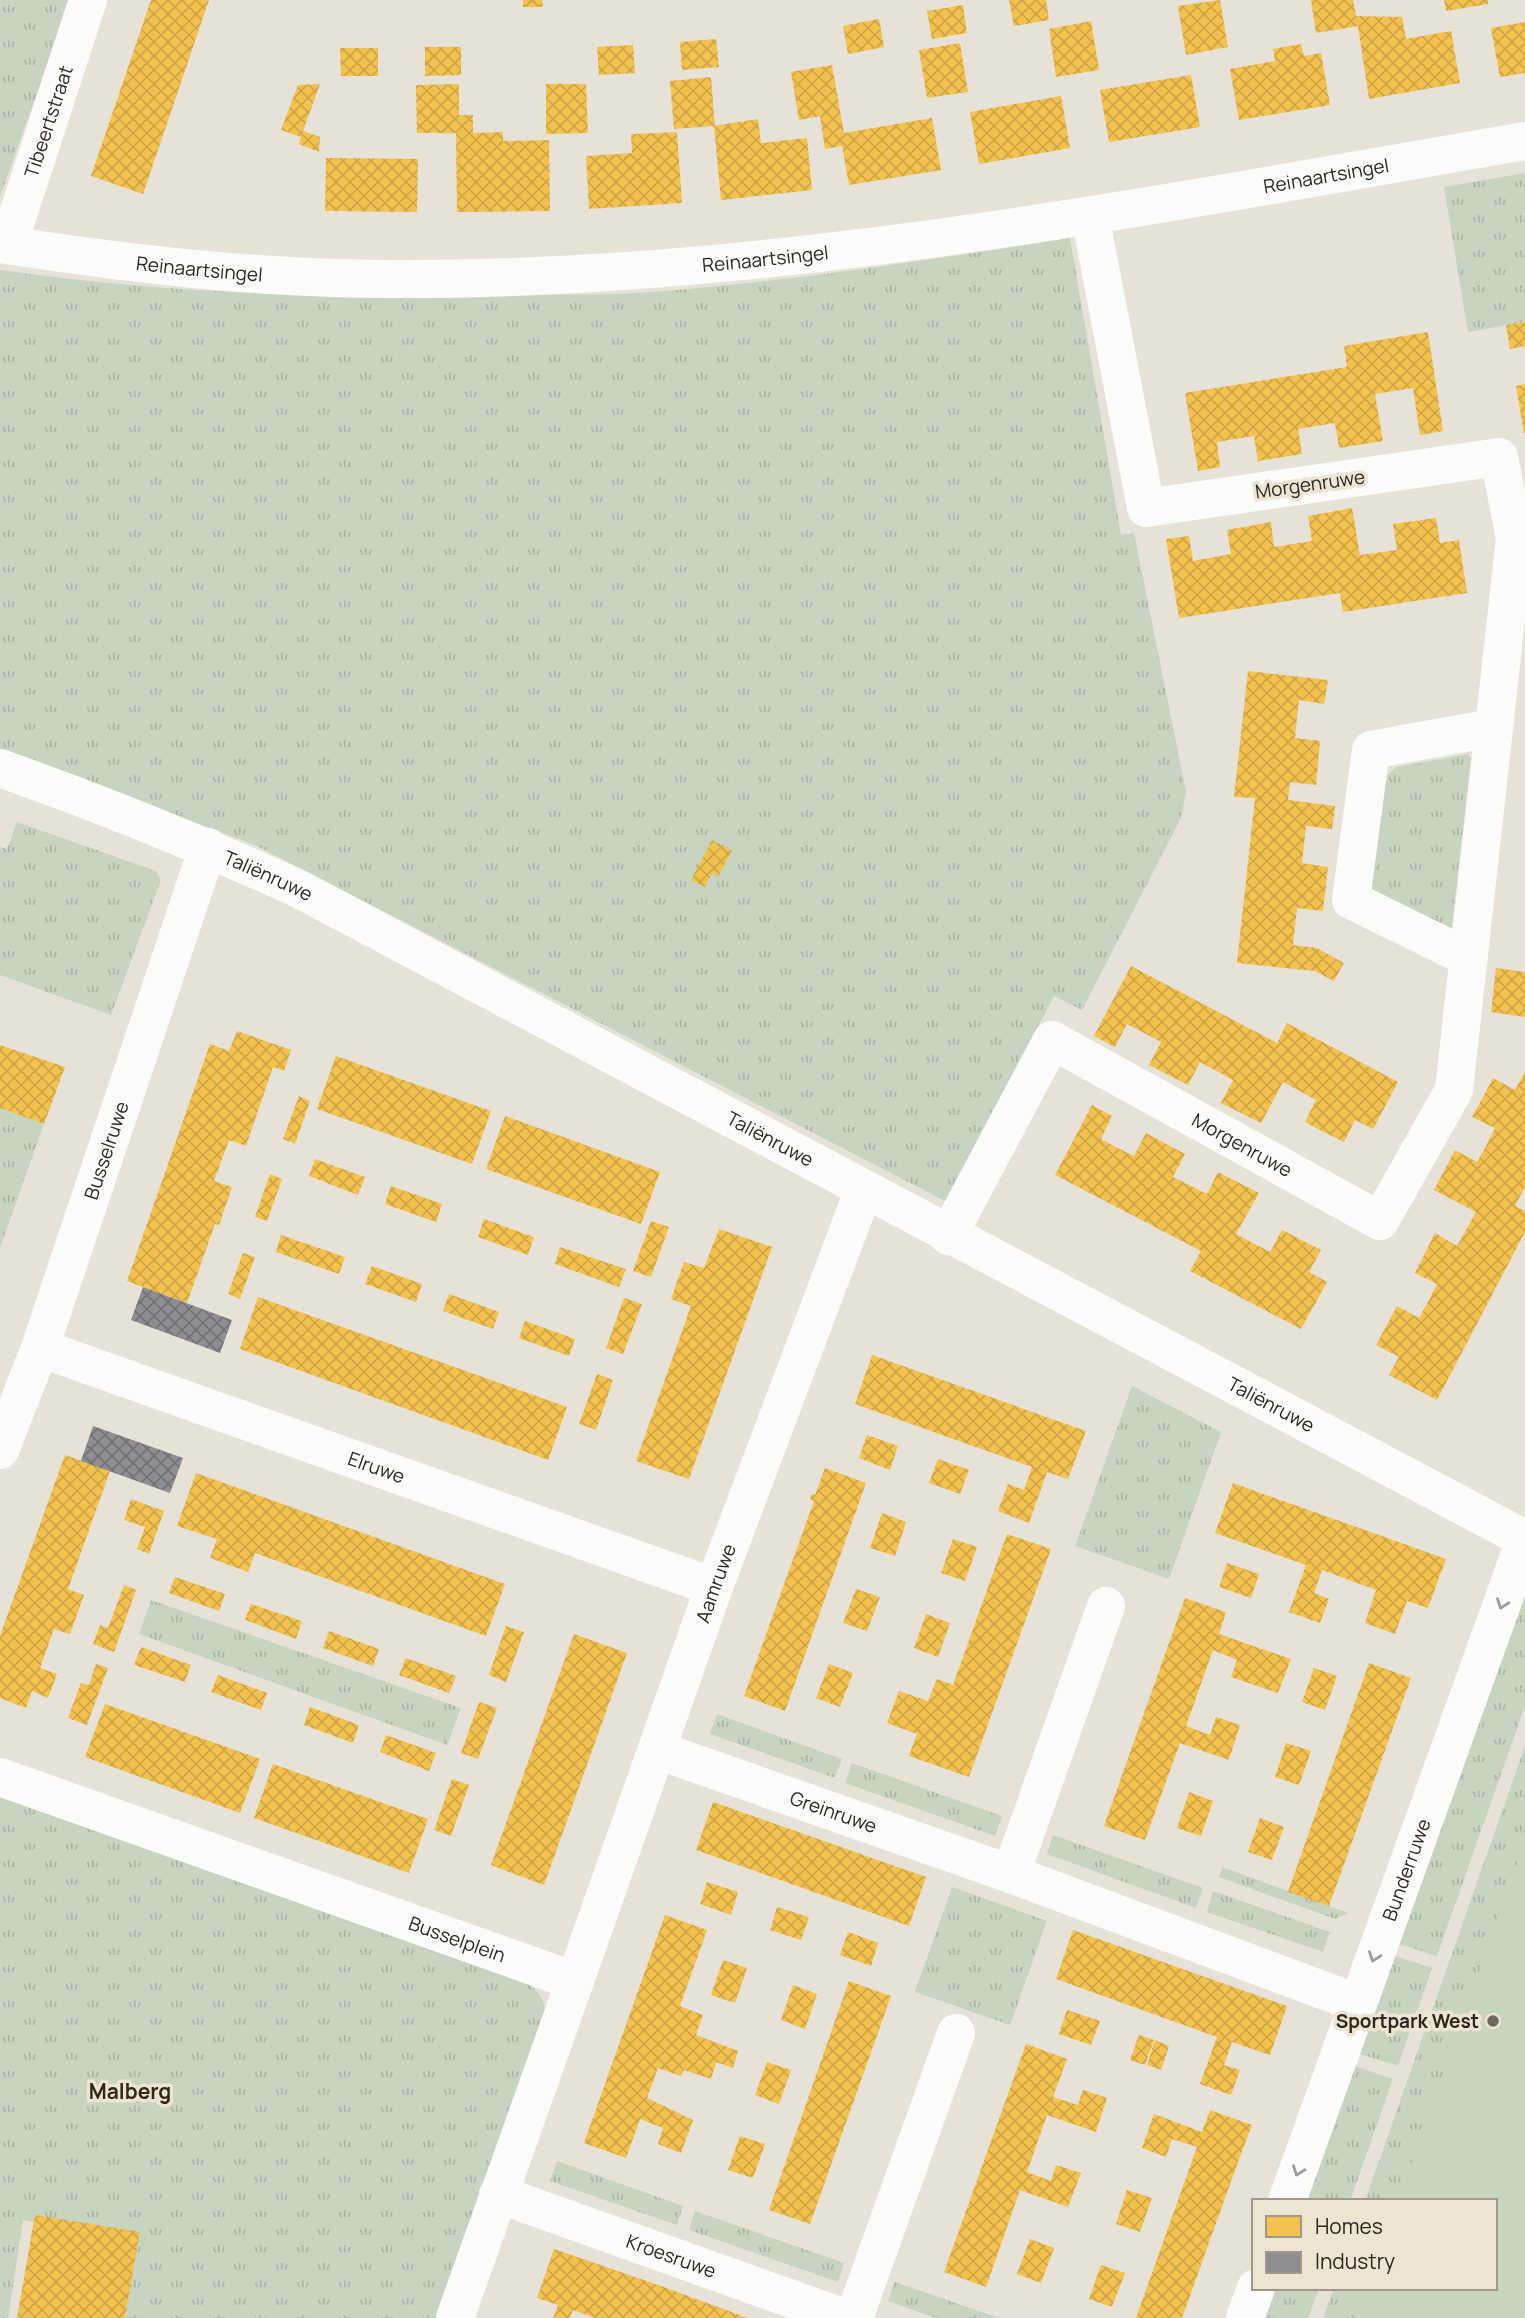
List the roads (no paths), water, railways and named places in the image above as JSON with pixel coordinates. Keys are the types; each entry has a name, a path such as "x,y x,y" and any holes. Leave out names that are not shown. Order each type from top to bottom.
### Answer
{"street":[{"name":"Tibeertstraat","path":"4,245 88,0"},
{"name":"Reinaartsingel","path":"4,245 94,260 256,274 389,279 478,278 625,270 863,247 1090,215 1525,141"},
{"name":"Morgenruwe","path":"948,1236 1052,1040 1380,1221 1454,1090 1515,538 1499,457 1146,509 1090,215"},
{"path":"1469,958 1351,900 1371,750 1492,728"},
{"name":"Taliënruwe","path":"0,768 93,801 208,847 299,889 948,1236 1525,1540"},
{"name":"Busselruwe","path":"0,1450 40,1348 208,847"},
{"name":"Aamruwe","path":"575,1981 714,1587 864,1189"},
{"name":"Elruwe","path":"40,1348 714,1587"},
{"name":"Bunderruwe","path":"1288,2199 1525,1540"},
{"path":"1011,1874 1106,1606"},
{"name":"Greinruwe","path":"657,1750 1011,1874 1357,2003"},
{"name":"Busselplein","path":"0,1777 575,1981"},
{"path":"455,2318 575,1981"},
{"path":"854,2318 956,2033"},
{"name":"Kroesruwe","path":"498,2194 845,2318"},
{"path":"1245,2318 1255,2290"}],"place":[{"name":"Sportpark West","path":"1493,2021"}],"district":[{"name":"Malberg","path":"130,2092"}]}
